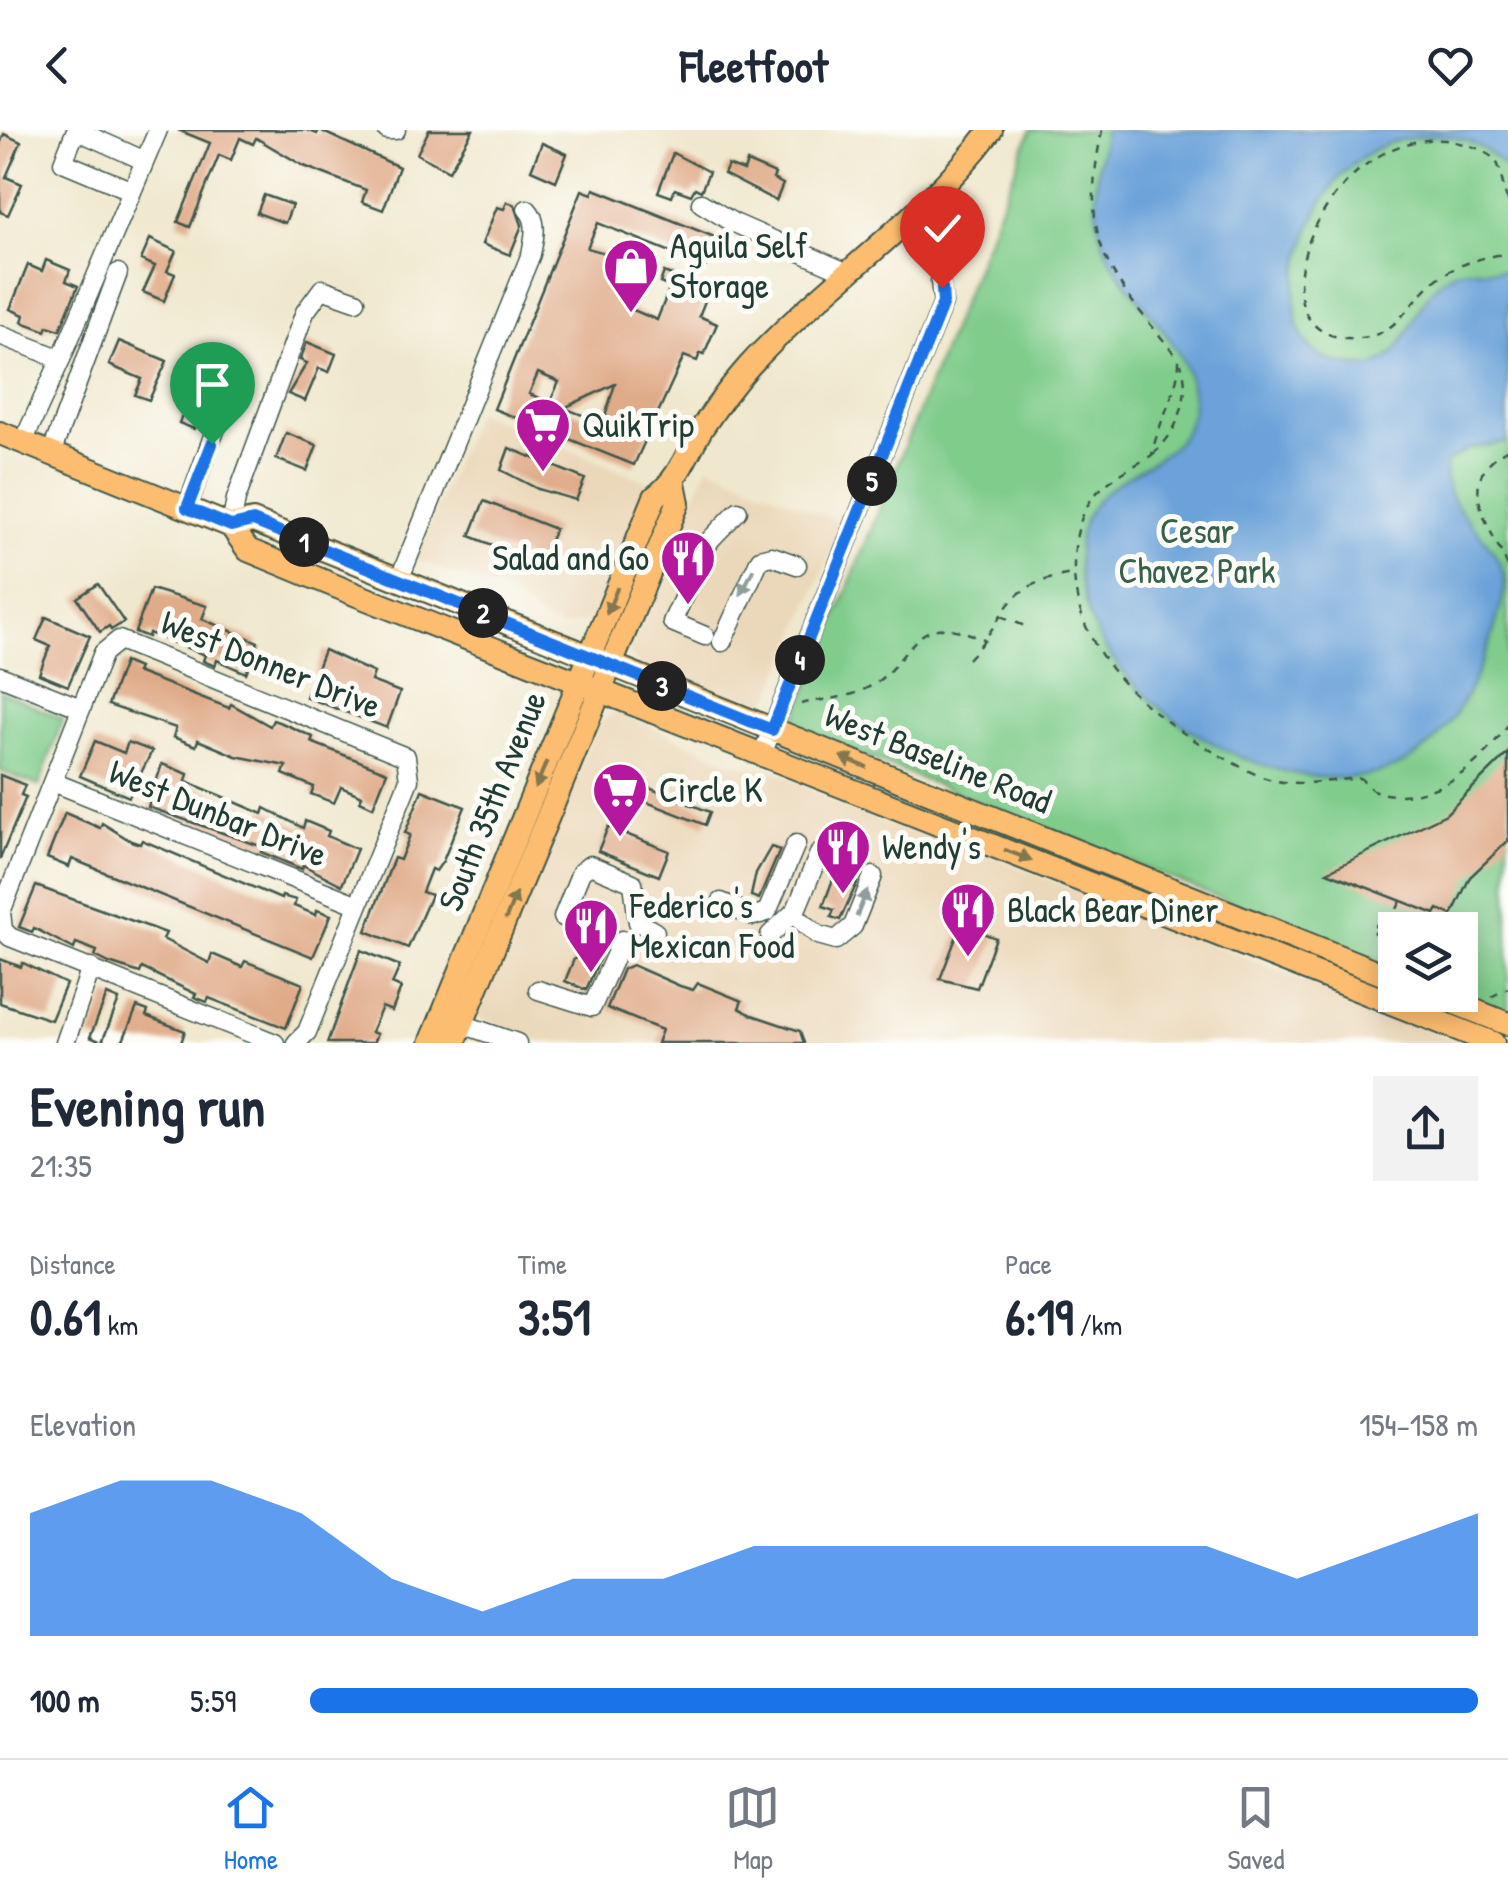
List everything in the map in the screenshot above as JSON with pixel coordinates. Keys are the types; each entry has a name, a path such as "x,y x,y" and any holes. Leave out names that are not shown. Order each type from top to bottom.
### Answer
{"main road":[{"name":"South 35th Avenue","path":"430,1043 465,988 600,660 678,503 674,482 704,426 747,368 942,190 991,130"},
{"name":"West Baseline Road","path":"0,433 231,526 248,550 588,689 927,820 1319,962 1378,975"},
{"name":"West Baseline Road","path":"231,526 253,521 936,795 1319,962 1433,1019 1493,1043"},
{"path":"290,568 326,569 410,597 424,590"},
{"path":"927,820 936,795"},
{"name":"South 35th Avenue","path":"458,1034 465,988"},
{"path":"1478,1012 1508,1024"}],"street":[{"path":"130,190 63,162 76,130 143,160"},
{"path":"23,442 158,130"},
{"path":"701,202 732,222 848,273"},
{"path":"399,580 531,254 534,234 532,215 527,210"},
{"path":"51,454 118,273"},
{"path":"761,757 943,303 940,282"},
{"path":"231,526 236,499 304,312 322,288 356,301"},
{"path":"0,335 60,359"},
{"path":"187,508 220,417 230,371"},
{"path":"738,511 710,540 672,622 713,639 760,559 772,556 797,565"},
{"name":"West Donner Drive","path":"81,708 110,645 130,642 406,757 409,780 358,905"},
{"path":"0,676 81,708 0,921 10,937 276,1043"},
{"name":"West Dunbar Drive","path":"53,782 358,905"},
{"path":"721,902 754,916 767,912 796,844"},
{"path":"770,935 793,914 820,854"},
{"path":"563,917 581,872 590,865 633,884 638,922 655,932"},
{"path":"793,914 818,935 836,940 853,926 874,876"},
{"path":"296,1043 307,1032 358,905"},
{"path":"538,990 592,1007 622,940"},
{"path":"65,1043 90,968"},
{"path":"1433,1019 1447,1018 1508,1042"},
{"path":"458,1034 517,1043"}],"path":[{"path":"1102,130 1090,187 1096,238 1109,267 1179,359 1188,383 1170,439 1093,496 1080,524 1074,574 1084,625 1125,685 1208,748 1277,782 1361,778 1368,789 1386,795 1419,794 1453,781 1475,765 1508,725"},
{"path":"1508,200 1499,184 1499,165 1492,156 1465,144 1431,138 1392,146 1369,158 1342,178 1316,219 1300,294 1304,315 1325,333 1346,338 1375,337 1394,329 1430,285 1450,271 1488,256 1508,254"},
{"path":"1152,454 1156,430 1180,375 1179,359"},
{"path":"1508,449 1482,468 1476,495 1508,566"},
{"path":"968,659 986,641 1021,590 1042,579 1074,574"},
{"path":"1000,616 1028,626"},
{"path":"799,705 863,690 921,632 958,628 986,641"},
{"path":"1395,912 1401,901"},
{"path":"1491,997 1508,988"}],"shaded area":[{"path":"476,412 649,482 592,620 562,628 546,622 513,596 415,559"},
{"path":"708,465 843,524 774,688 766,703 755,707 638,665 627,650"},
{"path":"616,711 729,762 785,775 839,805 900,829 945,838 1461,1043 543,1043 476,1016 598,724"}],"green space":[{"name":"Cesar Chavez Park","path":"1031,130 1508,130 1508,1011 1478,1000 1478,912 1378,912 1378,961 792,727"},
{"path":"0,691 63,719 39,786 0,771"}],"water":[{"path":"1105,130 1508,130 1508,170 1471,143 1438,136 1399,140 1356,162 1325,197 1305,242 1299,268 1295,310 1306,341 1316,353 1331,361 1375,366 1400,345 1424,302 1445,278 1466,269 1508,271 1508,442 1469,449 1447,462 1446,479 1458,508 1499,562 1504,578 1503,597 1488,648 1462,702 1439,735 1409,760 1366,775 1319,777 1270,767 1221,747 1176,720 1136,686 1106,649 1087,609 1078,561 1083,525 1097,500 1165,453 1183,435 1192,411 1191,387 1173,344 1127,284 1103,242 1096,200"}],"building":[{"path":"178,130 307,130 317,134 319,130 399,167 383,210 362,202 366,190 304,166 256,138 253,144 240,138 231,160 219,155 190,227 178,222 210,143"},
{"path":"429,130 473,130 449,171 417,154"},
{"path":"4,134 21,142 6,177 22,184 8,215 0,212 0,144"},
{"path":"542,143 567,154 556,181 531,170"},
{"path":"673,153 709,172 701,191 695,188 691,195 675,189 672,197 658,192"},
{"path":"747,162 775,174 773,179 783,184 776,201 724,174 728,165 744,171"},
{"path":"594,189 717,238 706,266 598,223 587,248 638,262 642,269 626,307 657,320 670,287 660,283 664,272 704,288 707,296 699,316 717,324 697,361 684,356 634,465 494,409 582,190 592,194","holes":["538,373 559,382 550,402 529,394","615,384 603,423 564,408"]},
{"path":"264,195 292,205 285,223 257,213"},
{"path":"507,202 515,205 522,225 510,255 482,244 497,207 504,209"},
{"path":"150,239 176,251 167,271 175,274 164,301 143,292 155,266 141,260"},
{"path":"46,260 70,270 66,281 78,286 60,330 48,326 46,331 22,322 24,315 10,309 28,265 42,271"},
{"path":"119,341 167,361 149,400 135,395 142,379 109,365"},
{"path":"307,342 336,354 329,372 319,368 305,401 288,394 307,363 300,360"},
{"path":"191,392 206,398 203,405 210,408 204,423 198,420 194,429 179,423"},
{"path":"286,433 317,445 307,471 276,459"},
{"name":"QuikTrip","path":"509,448 585,479 576,500 538,489 501,470"},
{"name":"QuikTrip","path":"484,501 555,529 540,564 470,536"},
{"path":"98,584 124,622 100,632 77,598"},
{"path":"151,589 207,606 202,619 258,642 246,673 217,660 215,666 203,661 205,655 149,633 148,637 135,632"},
{"path":"46,617 90,636 68,686 39,674 50,646 36,640"},
{"path":"324,650 374,673 371,681 400,692 387,728 306,697"},
{"path":"124,662 138,668 136,672 229,708 231,704 270,726 273,720 284,724 313,737 311,742 387,772 373,807 360,801 362,796 341,787 334,803 311,794 314,787 283,774 286,766 236,756 198,740 196,746 173,737 176,728 108,705"},
{"path":"95,741 124,753 128,742 152,751 129,797 80,776"},
{"path":"1508,753 1508,841 1470,877 1453,912 1430,912 1327,872 1446,814"},
{"path":"162,764 188,774 186,781 263,814 265,808 303,828 305,821 357,849 342,885 303,865 302,869 261,852 263,847 148,807"},
{"path":"0,775 25,785 21,795 26,797 0,859"},
{"name":"Circle K","path":"626,779 710,812 705,825 621,792"},
{"path":"422,790 465,807 443,861 436,871 431,869 422,892 431,895 408,948 366,931 394,858 400,860 410,835 405,833"},
{"path":"65,813 100,828 102,823 131,841 140,844 142,840 281,899 282,896 296,900 294,906 316,915 317,910 331,915 313,957 72,859 69,867 47,858"},
{"name":"Circle K","path":"608,827 669,851 659,876 598,851"},
{"path":"771,847 780,850 759,899 751,896 756,873"},
{"name":"Wendy's","path":"835,874 857,883 840,920 831,917 834,910 823,906"},
{"path":"36,886 166,933 163,939 209,963 212,954 242,967 245,961 303,984 286,1028 209,998 207,1002 194,997 196,994 142,968 140,973 109,963 95,956 97,951 76,943 74,949 34,928 32,932 19,927"},
{"name":"Black Bear Diner","path":"961,925 996,938 977,988 940,979"},
{"path":"361,950 400,966 392,984 401,988 392,1011 382,1007 371,1032 377,1034 373,1043 327,1043"},
{"path":"591,952 601,955 586,990 565,981 574,959"},
{"path":"0,959 21,967 23,963 66,984 51,1020 0,1003"},
{"path":"632,965 680,986 693,990 698,983 742,1001 739,1008 752,1015 800,1031 804,1043 657,1043 662,1030 607,1008 623,969"},
{"path":"107,995 119,1000 102,1042 90,1037"},
{"path":"137,1007 148,1011 146,1016 185,1031 181,1043 122,1043"}],"place":[{"name":"Aguila Self Storage","path":"631,315"},
{"name":"QuikTrip","path":"543,474"},
{"name":"Salad and Go","path":"688,607"},
{"name":"Circle K","path":"620,839"},
{"name":"Wendy's","path":"843,896"},
{"name":"Black Bear Diner","path":"968,959"},
{"name":"Federico's Mexican Food","path":"591,975"}],"route":[{"path":"212,444 187,508 231,526 253,521 772,730 943,303 942,288"}]}
